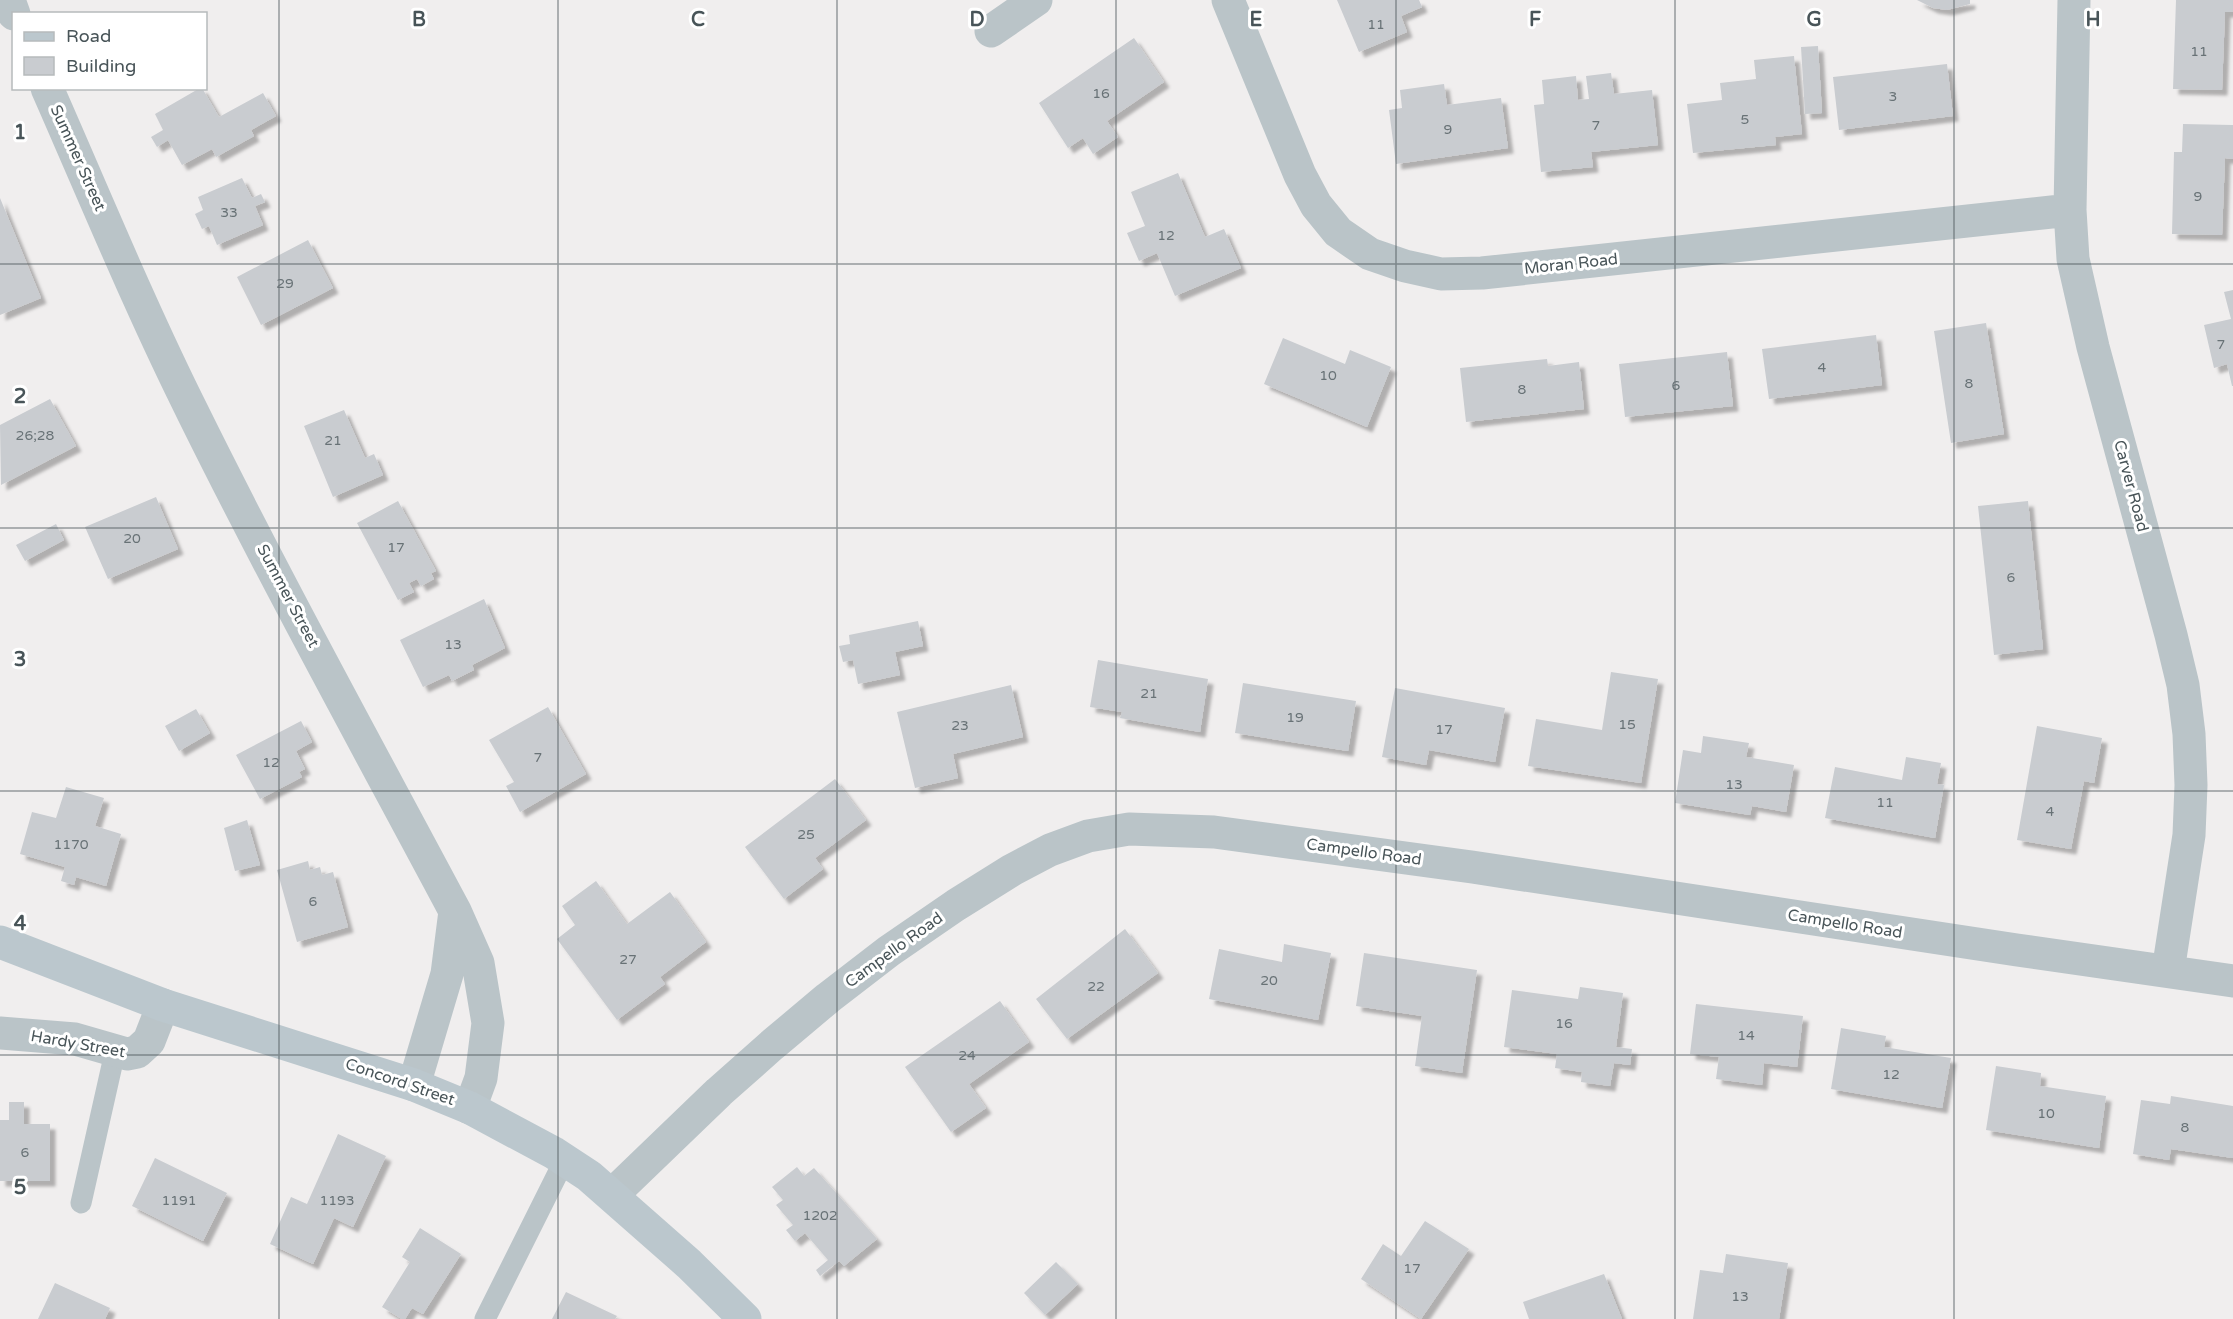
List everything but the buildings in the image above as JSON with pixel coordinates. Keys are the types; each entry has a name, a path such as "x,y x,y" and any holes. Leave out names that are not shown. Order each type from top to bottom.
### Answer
{"main road":[{"name":"Concord Street","path":"0,942 163,1005 414,1085 470,1108 565,1159 612,1195 689,1264 745,1319"}],"street":[{"path":"991,31 1036,0"},
{"name":"Moran Road","path":"1228,0 1300,175 1316,205 1338,232 1370,254 1405,266 1441,274 1482,273 2070,210"},
{"name":"Carver Road","path":"2074,0 2070,210 2073,259 2081,300 2183,686 2189,734 2191,785 2189,835 2169,971"},
{"name":"Summer Street","path":"48,90 152,328 192,412 455,912 478,963 488,1023 481,1078 470,1108"},
{"name":"Campello Road","path":"612,1195 719,1092 772,1045 889,951 965,899 1050,850 1088,836 1129,829 1214,832 1472,867 2233,981"},
{"path":"414,1085 447,974 455,912"},
{"name":"Hardy Street","path":"0,1033 75,1040 127,1054 137,1052 149,1041 163,1005"}],"lane":[{"path":"81,1203 115,1052"},
{"path":"485,1319 565,1159"}]}
